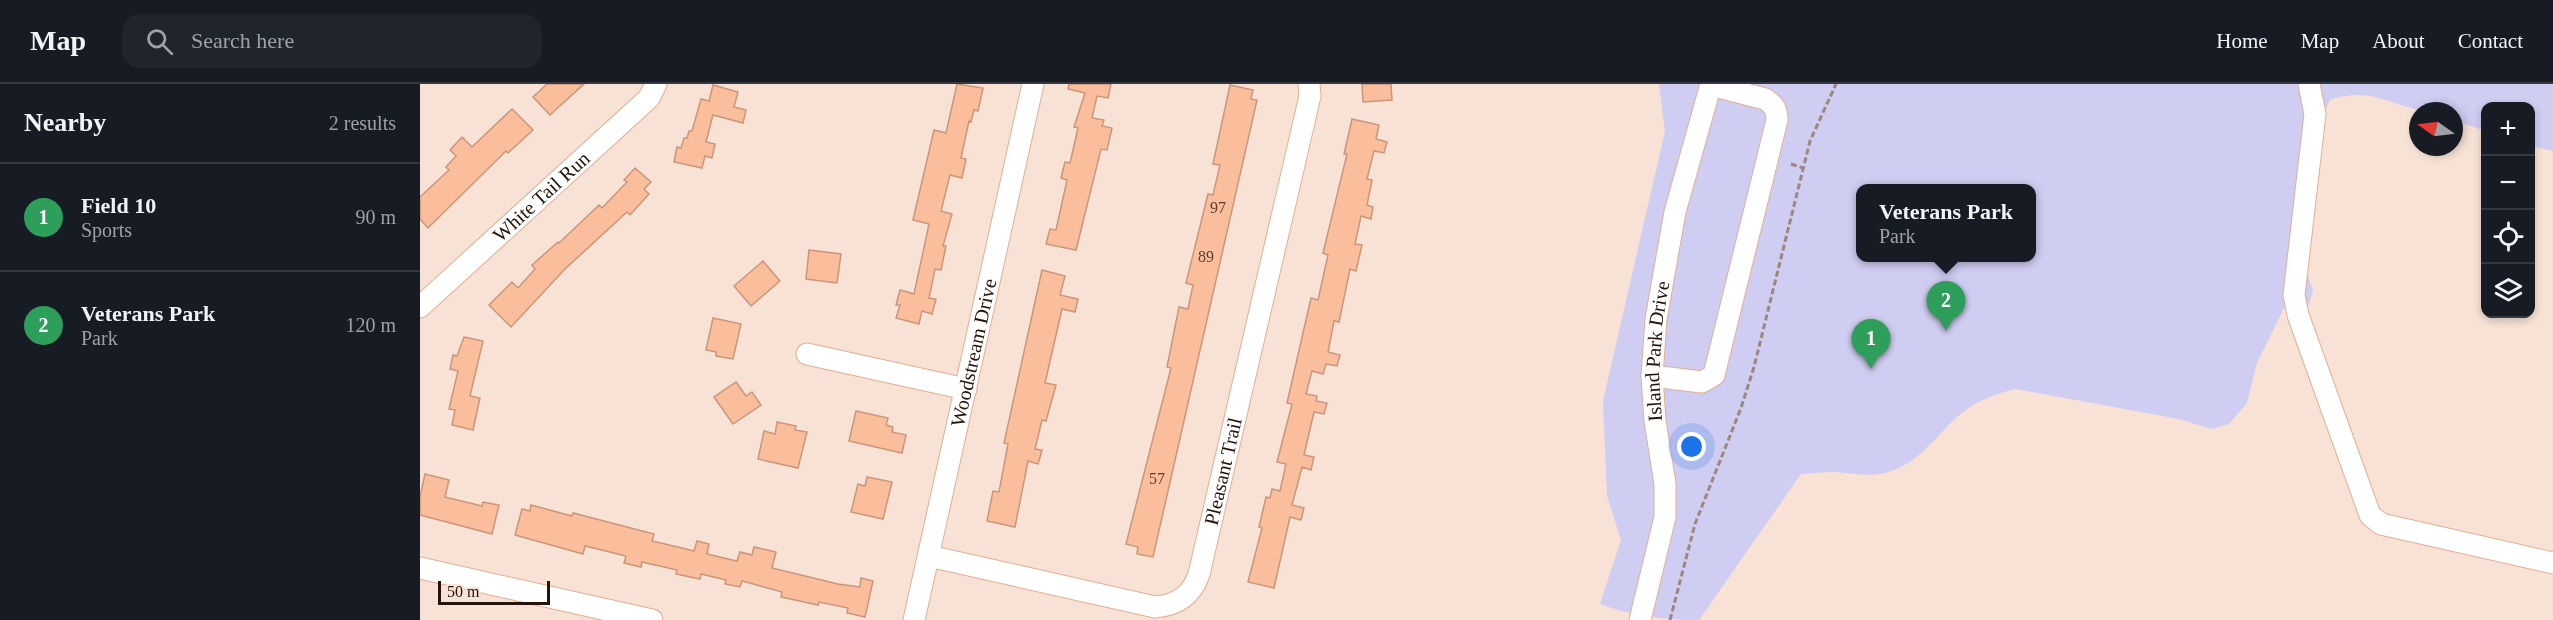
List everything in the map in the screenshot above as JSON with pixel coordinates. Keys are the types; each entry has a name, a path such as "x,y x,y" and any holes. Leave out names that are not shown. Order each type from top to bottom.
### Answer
{"street":[{"name":"White Tail Run","path":"420,307 649,98 656,84"},
{"name":"Woodstream Drive","path":"915,620 1033,84"},
{"name":"Pleasant Trail","path":"929,556 1155,607 1179,602 1190,593 1200,574 1310,96 1309,84"},
{"path":"1652,376 1702,382 1714,375 1777,120 1777,112 1773,104 1765,99 1711,84"},
{"name":"Island Park Drive","path":"1640,620 1665,517 1665,484 1655,421 1652,376 1656,319 1675,212 1711,84"},
{"path":"2309,84 2315,114 2294,295 2298,315 2370,515 2381,524 2553,563"},
{"path":"807,354 966,388"},
{"path":"420,568 652,620"}],"path":[{"path":"1670,620 1695,524 1741,408 1754,368 1810,141 1836,84"},
{"path":"1791,164 1803,168"}],"shaded area":[{"path":"1659,84 2553,84 2553,151 2535,147 2535,102 2481,102 2481,130 2463,123 2463,102 2409,102 2409,107 2379,98 2357,95 2330,100 2320,122 2301,257 2313,290 2309,305 2285,306 2257,363 2247,403 2229,424 2211,429 2179,419 2015,389 1992,396 1957,417 1917,457 1897,469 1872,475 1834,472 1801,474 1699,620 1624,612 1600,604 1621,540 1607,496 1603,401 1665,131"}],"building":[{"path":"547,84 584,84 550,115 533,97"},
{"path":"957,84 983,88 978,111 974,110 971,122 969,121 961,158 966,159 962,178 950,175 941,211 952,214 943,246 946,246 941,270 935,269 929,298 936,299 932,314 922,311 919,324 896,318 900,305 896,305 900,290 914,294 929,224 913,220 934,130 946,133"},
{"path":"1069,84 1111,84 1108,98 1097,96 1092,118 1104,120 1102,126 1112,128 1107,150 1101,149 1076,250 1046,244 1050,229 1056,230 1067,180 1061,178 1065,162 1070,163 1078,128 1074,127 1085,93 1068,89"},
{"path":"1362,84 1391,84 1392,100 1363,102"},
{"path":"713,85 738,92 734,107 746,110 743,123 713,115 706,142 715,144 712,158 705,156 702,168 674,162 677,147 681,148 684,138 687,138 689,131 692,131 701,99 709,101"},
{"path":"1230,85 1253,90 1251,99 1257,100 1153,557 1137,554 1138,547 1126,544 1171,368 1167,367 1179,307 1188,309 1193,285 1186,283 1208,194 1213,195 1220,165 1213,164"},
{"path":"512,109 533,130 508,153 506,151 428,228 420,219 420,197 449,170 446,167 456,156 450,150 462,137 472,147"},
{"path":"1352,119 1379,125 1376,139 1387,142 1384,153 1374,151 1367,179 1372,180 1367,205 1373,207 1371,219 1361,216 1355,244 1362,245 1356,271 1350,269 1339,322 1334,321 1328,352 1340,355 1337,366 1326,364 1323,374 1312,371 1306,394 1317,396 1316,401 1327,403 1324,414 1314,412 1304,455 1314,457 1311,470 1302,467 1292,505 1304,508 1301,520 1290,517 1274,588 1248,582 1262,528 1259,527 1266,497 1270,498 1272,489 1280,491 1286,464 1277,462 1292,404 1287,403 1311,298 1318,300 1328,255 1323,253 1347,154 1344,154"},
{"path":"635,168 651,182 644,189 649,194 630,215 627,212 565,269 511,327 489,305 512,282 518,288 535,269 532,265 599,205 602,208 627,182 624,180"},
{"path":"809,250 841,254 837,283 806,279"},
{"path":"763,261 780,281 751,306 734,286"},
{"path":"1042,270 1065,276 1060,295 1078,299 1075,312 1062,309 1045,383 1056,385 1046,421 1042,420 1035,449 1042,450 1038,464 1028,461 1015,527 987,521 993,491 999,492 1008,444 1004,443"},
{"path":"713,318 741,324 733,359 716,356 716,352 706,350"},
{"path":"464,337 483,341 470,396 480,398 473,430 452,425 455,410 449,409 458,371 450,369 453,355 457,356"},
{"path":"736,382 746,396 752,392 761,405 733,424 714,397"},
{"path":"856,411 888,418 886,425 893,427 892,432 906,435 902,453 849,441"},
{"path":"777,422 796,426 795,430 807,432 798,468 758,459 764,431 775,434"},
{"path":"425,474 449,480 445,497 482,506 483,502 499,505 492,534 420,515 420,497"},
{"path":"867,477 892,482 883,519 851,512 858,484 865,486"},
{"path":"531,505 572,516 573,513 654,534 652,541 694,551 697,541 709,544 707,554 737,561 740,552 752,555 754,547 776,552 772,568 838,584 860,587 861,578 873,581 865,617 847,613 848,608 819,602 818,605 781,597 782,592 742,581 740,587 725,584 726,580 701,574 700,579 676,574 677,570 642,562 641,567 624,563 626,556 585,546 583,554 515,535 522,509 530,511"}],"place":[{"name":"Veterans Park","path":"1946,331"},
{"name":"Field 10","path":"1871,369"}]}
